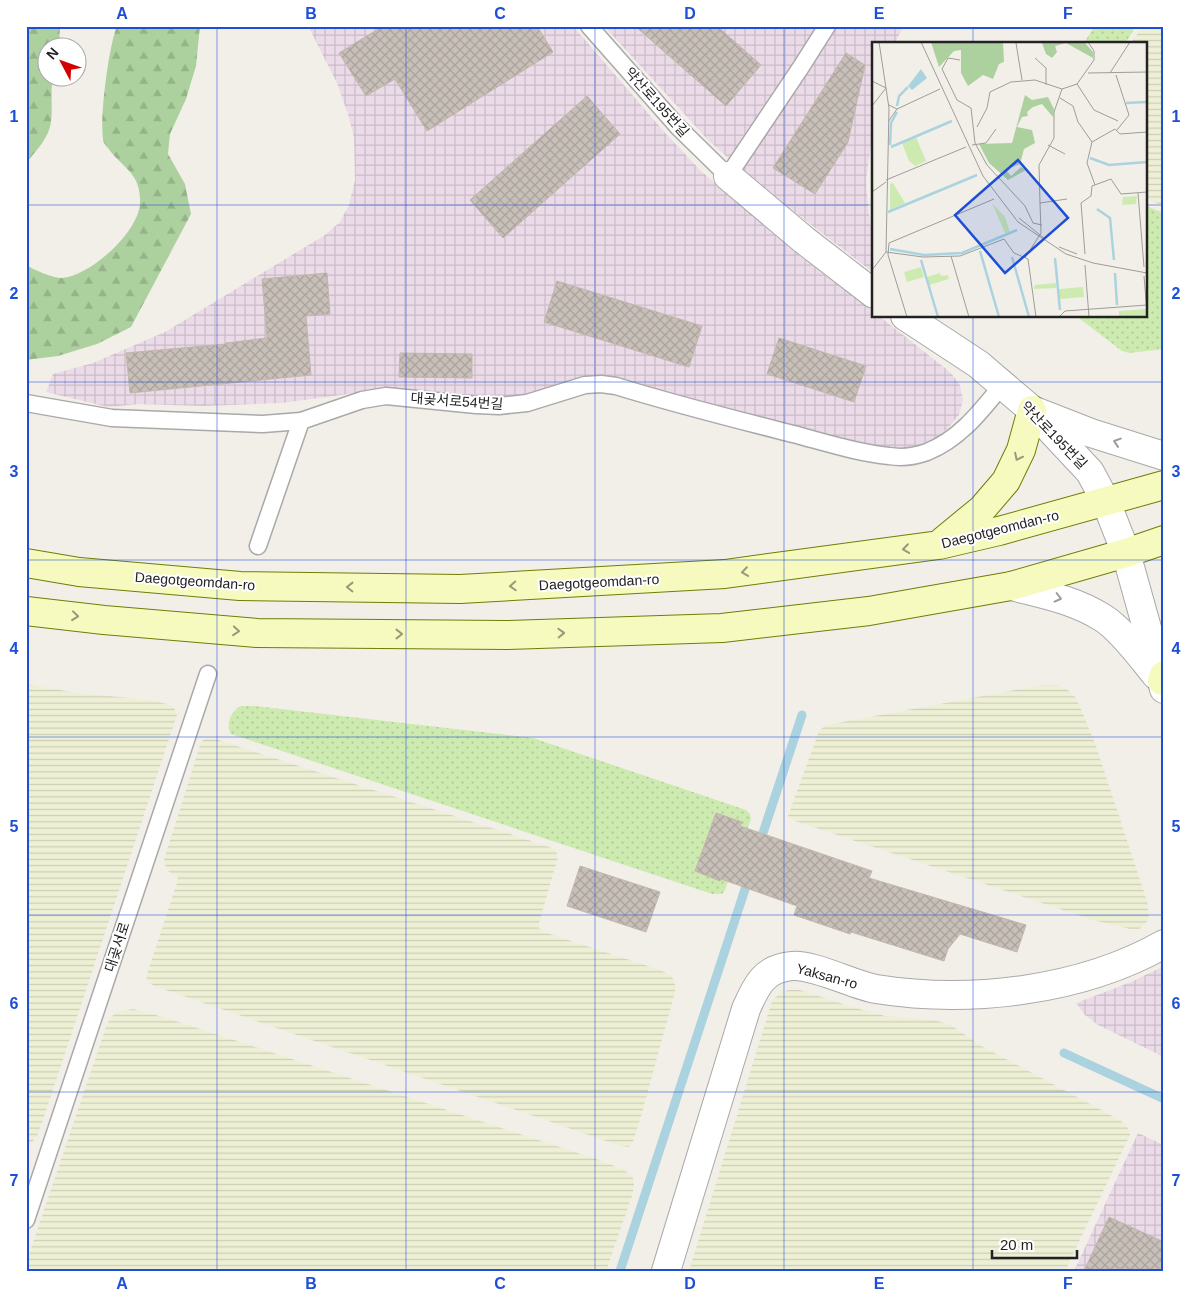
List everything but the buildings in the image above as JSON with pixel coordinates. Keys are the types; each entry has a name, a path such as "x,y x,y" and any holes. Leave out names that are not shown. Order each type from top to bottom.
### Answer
{"main road":[{"path":"939,545 982,509 1006,481 1021,450 1032,410"},
{"name":"Daegotgeomdan-ro","path":"26,563 79,572 240,586 460,589 725,574 939,545 999,531 1164,485"},
{"path":"26,611 104,620 257,633 507,635 722,628 869,611 1011,586 1126,553 1164,540"}],"street":[{"name":"약산로195번길","path":"728,176 804,240 872,292"},
{"name":"약산로195번길","path":"908,318 978,364 1003,384 1032,410 1090,472 1106,502 1126,553 1163,682"},
{"path":"1032,410 1091,433 1164,456"},
{"path":"1011,586 1071,601 1104,618 1163,682"},
{"name":"Yaksan-ro","path":"666,1271 746,1009 754,989 764,977 779,968 794,965 810,968 871,988 905,994 944,995 997,992 1049,986 1082,979 1125,963 1164,944"}],"lane":[{"name":"약산로195번길","path":"589,26 678,127 728,176"},
{"path":"728,176 802,67 827,26"},
{"name":"대곶서로54번길","path":"26,403 103,417 264,424 301,421 362,400 386,396 499,406 527,403 585,385 601,384 616,386 727,417 891,457 926,452 948,441 962,431 1003,384"},
{"path":"258,546 301,421"},
{"name":"대곶서로","path":"26,1220 208,674"}],"shaded area":[{"path":"308,26 573,26 666,134 701,171 796,253 872,310 872,318 882,318 950,372 960,385 963,400 959,415 948,428 929,443 910,450 873,448 616,377 595,375 546,391 504,397 459,398 363,392 282,403 203,406 139,404 108,407 46,392 53,374 93,363 165,332 325,235 340,222 349,205 355,180 354,138 337,83"},
{"path":"604,26 903,26 896,42 872,42 872,136 866,181 872,230 872,271 755,182 708,140"},
{"path":"1164,966 1164,1057 1098,1025 1085,1015 1076,1003 1131,982"},
{"path":"1138,1133 1164,1145 1164,1271 1074,1271"}],"green space":[{"path":"26,26 60,26 59,38 38,38 38,88 52,88 52,116 50,128 42,144 26,163"},
{"path":"117,26 200,26 196,66 186,99 170,134 168,154 185,184 191,214 131,327 97,344 58,356 26,360 26,265 54,277 62,278 86,270 111,251 131,227 138,214 140,194 135,179 104,143 102,120 105,85"},
{"path":"1095,26 1134,26 1126,42 1084,42"},
{"path":"1143,26 1164,26 1164,206 1148,200 1148,42 1131,42"},
{"path":"1148,207 1164,213 1164,349 1129,353 1122,351 1079,318 1148,318"},
{"path":"26,684 77,693 151,700 174,708 177,715 44,1117 37,1136 30,1145 26,1145"},
{"path":"1042,685 1058,685 1068,690 1076,698 1096,746 1147,901 1149,916 1146,923 1139,929 1130,929 1093,920 792,820 788,816 819,731 826,725"},
{"path":"241,706 255,706 533,738 746,810 750,814 751,819 725,890 722,894 712,894 231,734 229,730 230,718 234,711"},
{"path":"206,738 212,738 498,830 556,851 558,857 539,928 544,932 660,970 671,975 675,983 675,992 642,1113 633,1142 629,1147 621,1146 149,983 146,977 178,880 177,876 166,868 164,860 201,742"},
{"path":"788,990 800,990 885,1016 935,1020 951,1025 978,1044 1120,1120 1128,1128 1130,1135 1065,1271 689,1271 772,1001 779,994"},
{"path":"133,1009 170,1019 599,1160 624,1170 633,1177 634,1185 632,1196 606,1271 26,1271 26,1263 106,1027 110,1018 117,1012"}],"waterway":[{"path":"759,845 802,715"},
{"path":"620,1271 749,877"},
{"path":"1064,1053 1164,1099"}]}
